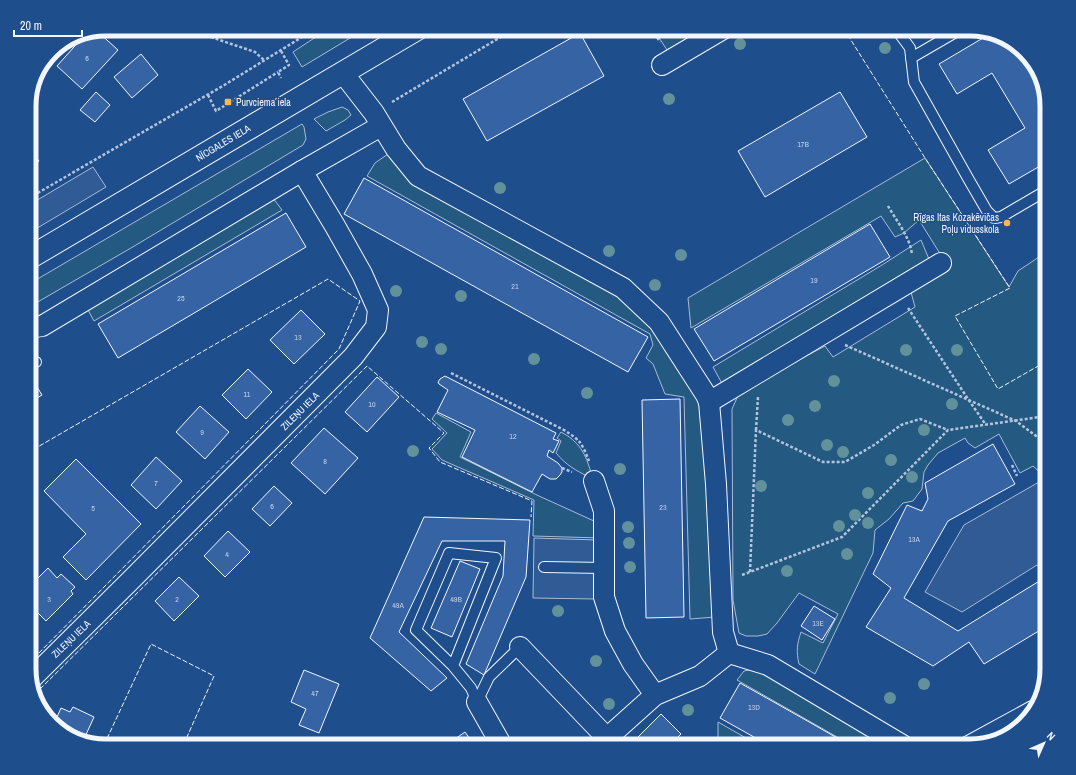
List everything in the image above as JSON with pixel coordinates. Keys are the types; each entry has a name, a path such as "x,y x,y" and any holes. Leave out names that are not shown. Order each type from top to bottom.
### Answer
{"street":[{"name":"NĪCGALES IELA","path":"36,254 405,36"},
{"path":"662,65 710,36"},
{"path":"343,73 374,113 396,149 418,176 624,288 659,322 709,402 716,484 723,632 730,653"},
{"path":"36,327 42,326 382,126"},
{"name":"ZILEŅU IELA","path":"36,674 353,357 376,327 378,310 362,274 302,172"},
{"path":"709,402 941,262"},
{"path":"594,481 604,511 604,597 616,630 633,664 655,695"},
{"path":"520,647 601,739"},
{"path":"607,739 655,695 700,676 730,653"},
{"path":"730,653 768,665 892,739"},
{"path":"477,702 498,739"},
{"path":"985,737 1018,719"}],"lane":[{"path":"901,36 910,48 914,82 987,211 994,218 1001,217 1040,194"},
{"path":"911,58 949,36"},
{"path":"453,666 496,558 449,553 416,630 453,666 471,688 477,702"},
{"path":"544,567 604,568"},
{"path":"477,702 488,677 520,647"}],"path":[{"path":"208,36 255,52 265,61"},
{"path":"36,194 208,95 304,36"},
{"path":"208,95 216,110 289,65 281,51"},
{"path":"278,72 282,78"},
{"path":"888,206 911,248 912,259 905,264 914,279"},
{"path":"896,289 986,425"},
{"path":"821,335 1016,421 1040,439"},
{"path":"451,373 564,430 578,439 592,466 594,481"},
{"path":"750,572 759,389 753,375"},
{"path":"756,430 823,462 845,462 874,445 901,425 920,418 948,430 1040,417"},
{"path":"721,583 842,537 948,430"},
{"path":"1012,465 1018,476"},
{"path":"562,468 572,472"}],"shaded area":[{"path":"317,36 353,36 302,67 293,52"},
{"path":"658,36 691,36 667,50"},
{"path":"342,107 348,110 351,115 326,131 314,119 328,112"},
{"path":"302,124 304,127 306,139 303,145 36,303 36,280"},
{"path":"391,152 649,315 701,391 715,617 690,619 684,397 665,394 653,364 646,358 653,345 650,334 367,176 375,163"},
{"path":"925,158 1009,287 1018,271 1040,256 1040,472 1033,466 1020,473 999,434 975,448 968,443 965,438 938,453 924,472 922,489 913,501 903,503 889,519 875,530 873,553 815,674 799,664 797,648 801,632 823,643 838,614 799,593 767,634 746,636 739,633 733,600 732,409 740,391 825,346 833,357 915,307 911,292 949,268 919,220 904,233 895,237 881,216 691,328 688,298"},
{"path":"93,167 106,187 36,229 36,201"},
{"path":"273,198 282,210 94,321 87,308"},
{"path":"921,240 931,264 725,389 713,367"},
{"path":"436,413 471,432 460,457 594,521 599,528 600,538 533,536 534,500 442,460 432,449 447,433 432,419"},
{"path":"561,432 573,440 581,449 587,460 591,473 589,477 571,467 556,453 561,441 557,438"},
{"path":"1040,481 1040,568 1037,565 962,612 925,592 964,525"},
{"path":"534,538 598,540 597,599 533,598"},
{"path":"762,667 884,739 841,739 737,680 744,671"},
{"path":"718,722 748,739 718,739"}],"building":[{"path":"103,36 118,50 82,89 57,66 79,41 88,38"},
{"path":"575,36 582,36 604,76 487,141 463,99"},
{"path":"984,38 1001,43 1023,60 1033,75 1038,88 1040,106 1040,166 1009,184 988,150 1025,128 992,73 957,94 939,64"},
{"path":"141,54 158,75 132,98 114,77"},
{"path":"96,92 110,105 95,122 80,110"},
{"path":"840,92 867,137 765,197 738,151"},
{"path":"364,178 648,337 628,372 344,214"},
{"path":"286,213 306,247 118,358 98,324"},
{"path":"870,224 890,257 714,361 694,329"},
{"path":"301,310 325,334 294,364 270,340"},
{"path":"248,369 272,392 246,419 222,395"},
{"path":"445,376 556,433 553,439 559,441 553,453 549,450 547,456 558,463 562,468 560,475 556,479 550,479 542,474 532,492 462,457 475,430 437,412 448,390 438,382"},
{"path":"377,377 399,397 367,432 345,412"},
{"path":"36,385 42,395 36,399"},
{"path":"680,399 684,617 646,618 642,400"},
{"path":"200,406 229,432 205,459 176,432"},
{"path":"324,428 358,458 325,494 291,463"},
{"path":"993,444 1015,484 948,521 904,598 958,631 1040,581 1040,630 984,664 969,642 933,666 866,627 891,588 873,574 907,505 922,511 928,499 925,483"},
{"path":"156,457 182,481 156,509 131,485"},
{"path":"76,459 141,524 86,580 63,557 86,534 44,491"},
{"path":"274,486 292,503 270,526 252,509"},
{"path":"424,517 530,520 526,577 484,675 466,664 503,576 505,541 442,541 399,632 447,678 431,691 370,638"},
{"path":"228,531 250,552 225,577 204,556"},
{"path":"460,561 480,569 452,637 431,628"},
{"path":"48,568 57,578 61,574 75,587 71,591 73,594 46,621 36,611 36,580"},
{"path":"179,577 199,596 174,621 155,601"},
{"path":"814,606 835,619 822,640 801,626"},
{"path":"304,670 339,684 319,733 299,725 306,709 291,702"},
{"path":"740,683 839,739 758,739 720,718"},
{"path":"73,707 94,717 86,736 75,732 57,718 61,708 70,712"},
{"path":"661,714 681,734 676,739 636,739"},
{"path":"465,732 470,739 455,739"}],"fence":[{"path":"848,36 925,158 1010,288 955,316 998,389 1040,365"},
{"path":"36,448 328,279 360,301 339,349 36,656"},
{"path":"39,690 367,366 444,433 429,448 440,462 532,501 531,517"},
{"path":"107,739 151,644 214,676 186,739"}],"place":[{"name":"Purvciema iela","path":"228,102"},
{"name":"Rīgas Itas Kozakēvičas Poļu vidusskola","path":"1007,223"}]}
